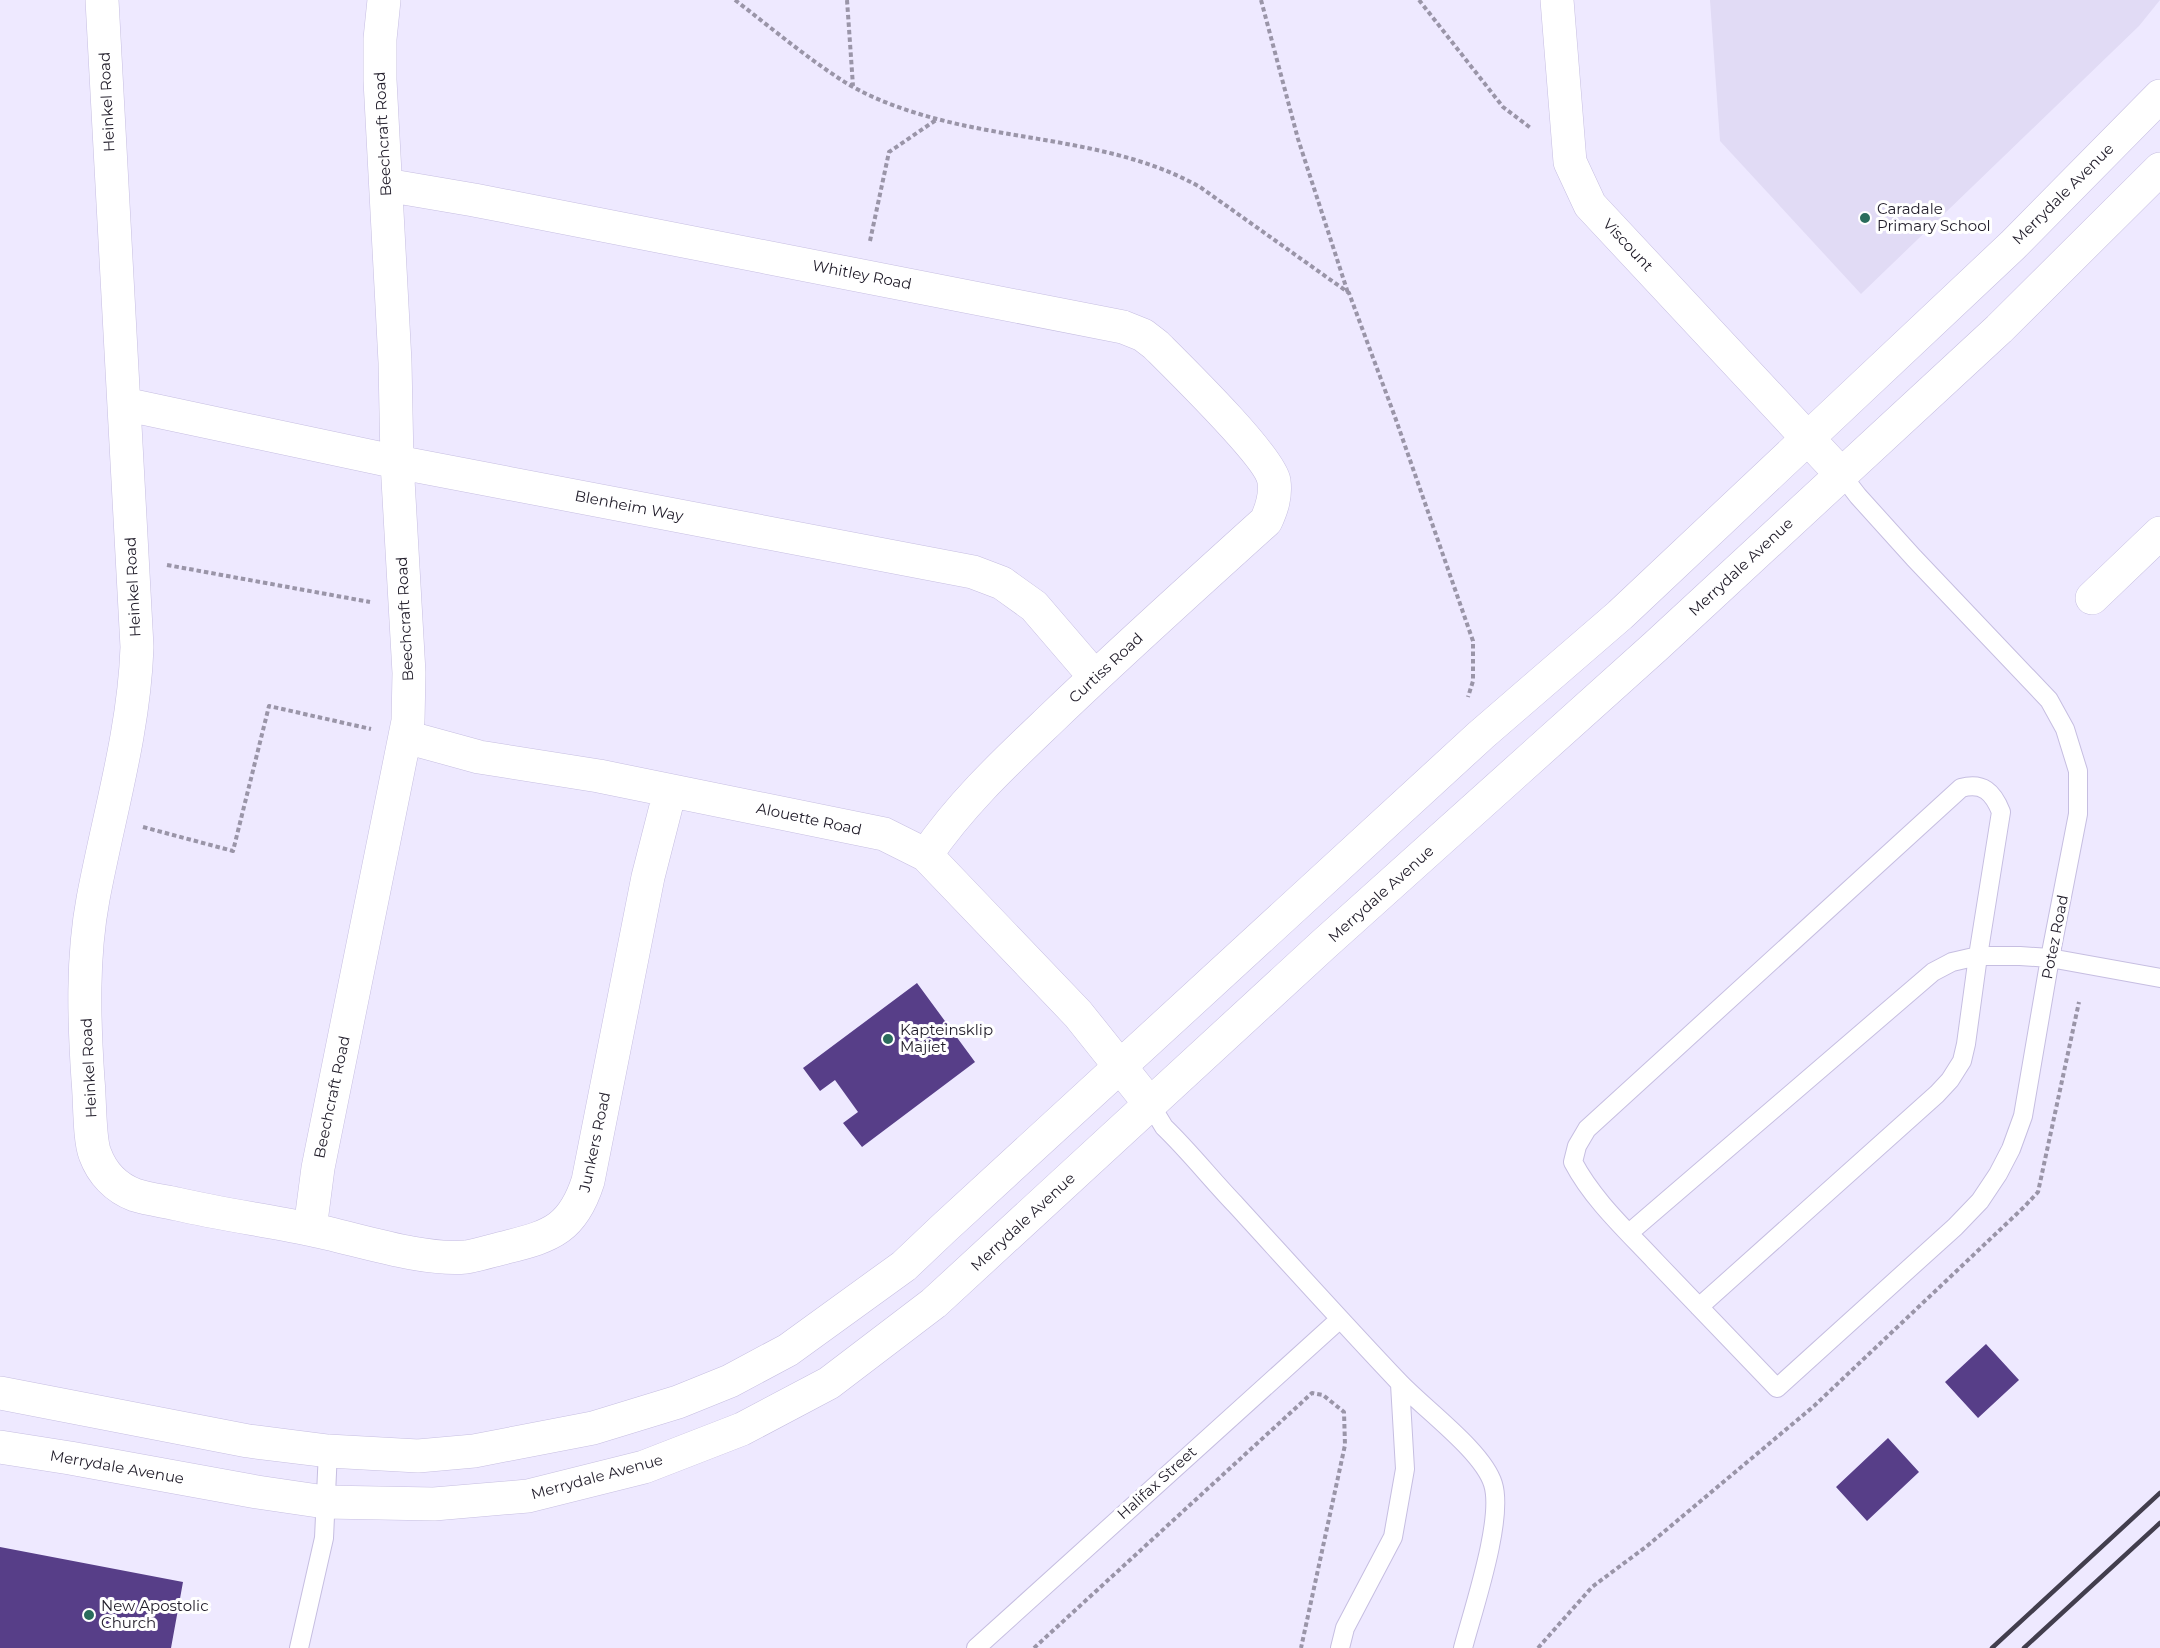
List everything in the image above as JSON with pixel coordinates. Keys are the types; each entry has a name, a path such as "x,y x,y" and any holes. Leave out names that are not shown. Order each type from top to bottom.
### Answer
{"street":[{"name":"Heinkel Road","path":"102,0 137,647 135,687 125,756 93,900 85,962 86,1052 93,1141 94,1152 102,1169"},
{"name":"Beechcraft Road","path":"310,1229 318,1167 408,721 409,673 380,80 380,39 384,0"},
{"name":"Viscount","path":"1557,0 1570,162 1590,205 1808,439"},
{"name":"Merrydale Avenue","path":"0,1393 248,1441 328,1451 418,1456 474,1451 593,1428 678,1402 730,1381 788,1350 904,1266 1481,735 1620,615 2013,244 2160,96"},
{"name":"Merrydale Avenue","path":"0,1447 325,1502 434,1504 528,1496 644,1467 742,1429 830,1383 934,1303 1150,1104 1656,646 1999,329 2160,169"},
{"name":"Whitley Road","path":"386,185 474,200 1123,327 1143,335 1173,362 1258,453 1274,480"},
{"name":"Blenheim Way","path":"124,404 397,462 973,572 1002,584 1034,606 1095,677"},
{"path":"1808,439 1841,474"},
{"name":"Curtiss Road","path":"926,855 947,823 973,794 1095,677 1266,521 1274,501 1274,480"},
{"path":"2092,598 2160,532"},
{"name":"Alouette Road","path":"406,737 479,757 670,790 884,834 926,855 1078,1014 1150,1104"},
{"name":"Junkers Road","path":"102,1169 115,1184 134,1195 429,1255 466,1257 542,1238 561,1227 582,1201 588,1181 648,876 670,790"}],"lane":[{"name":"Potez Road","path":"1699,1307 1777,1388 1955,1227 1980,1201 2011,1149 2023,1116 2078,814 2078,771 2065,729 2049,700 1914,558 1841,474"},
{"path":"1972,785 1986,790 1996,800 2001,812 1966,1044 1962,1061 1950,1080 1699,1307 1629,1233 1585,1184 1573,1162 1577,1146 1587,1129 1961,788 1972,785"},
{"path":"1629,1233 1933,972 1952,962 1978,956 2050,958 2160,978"},
{"path":"1150,1104 1164,1127 1400,1384 1477,1456 1494,1485 1497,1507 1493,1532 1463,1648"},
{"name":"Halifax Street","path":"976,1648 1340,1318"},
{"path":"1340,1648 1345,1628 1393,1538 1405,1469 1400,1384"},
{"path":"300,1648 324,1538 328,1451"}],"path":[{"path":"735,0 837,78 873,98 937,119 1111,154 1178,174 1200,187 1349,293"},
{"path":"848,0 854,87"},
{"path":"1261,0 1298,139 1349,293 1473,641 1473,681 1468,699"},
{"path":"1419,0 1503,107 1536,133"},
{"path":"862,275 889,152 937,119"},
{"path":"131,558 405,608"},
{"path":"111,819 233,851 269,706 406,737"},
{"path":"1038,1647 1311,1393 1323,1395 1344,1412 1346,1445 1301,1648"}],"shaded area":[{"name":"Caradale Primary School","path":"1710,0 2160,0 2139,26 1861,294 1720,141"}],"building":[{"path":"917,983 975,1062 862,1147 843,1123 858,1112 835,1080 820,1091 803,1068"},
{"path":"1986,1344 2019,1380 1978,1418 1945,1382"},
{"path":"1888,1438 1919,1472 1867,1521 1836,1487"},
{"name":"New Apostolic Church","path":"0,1547 183,1582 171,1648 0,1648"}],"railway":[{"path":"1992,1648 2160,1493"},
{"path":"2024,1648 2160,1523"}],"place":[{"name":"Caradale Primary School","path":"1865,218"},
{"name":"Kapteinsklip Majiet","path":"888,1039"},
{"name":"New Apostolic Church","path":"89,1615"}]}
